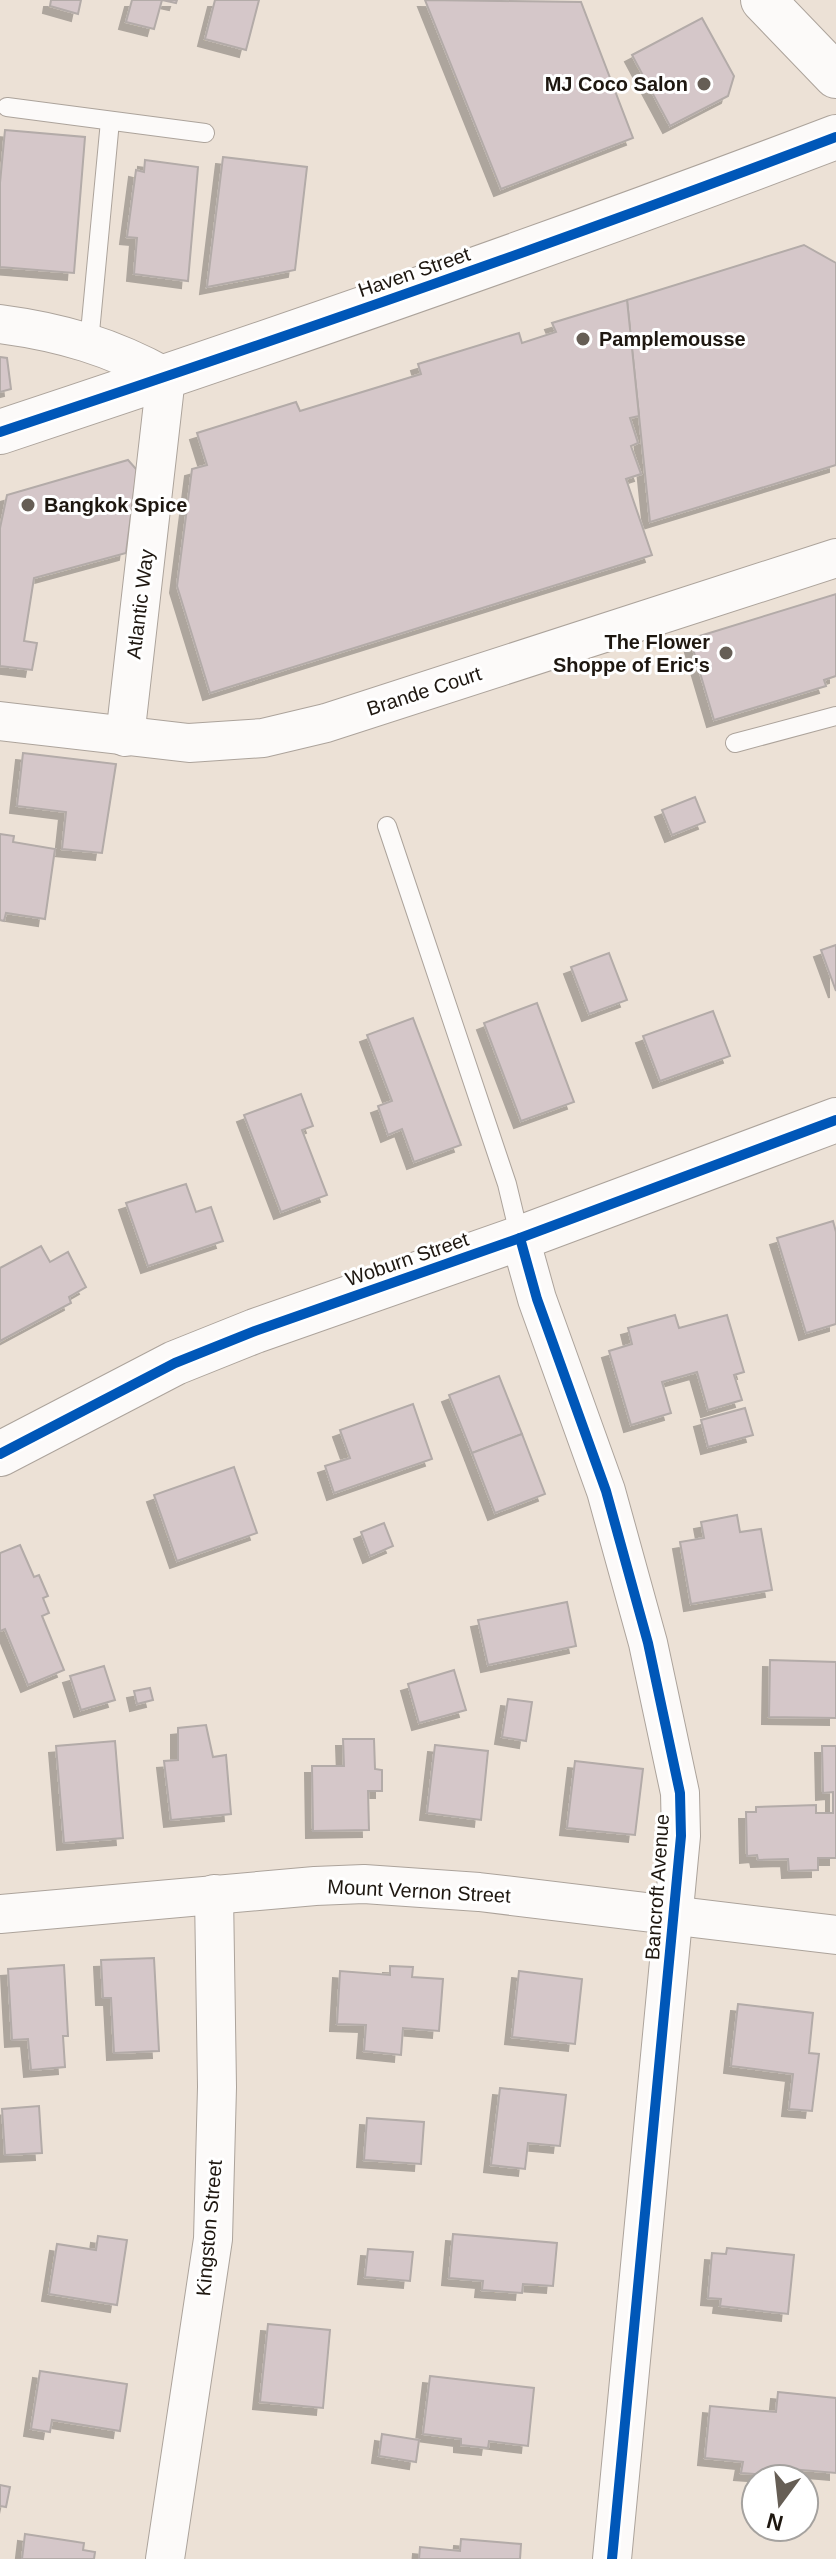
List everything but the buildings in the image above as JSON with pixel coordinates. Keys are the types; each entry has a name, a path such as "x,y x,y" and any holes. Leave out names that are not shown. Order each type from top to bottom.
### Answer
{"street":[{"path":"763,0 836,76"},
{"name":"Haven Street","path":"0,432 601,225 836,137"},
{"path":"0,324 37,329 89,343 126,355 166,377"},
{"name":"Atlantic Way","path":"125,737 166,377"},
{"name":"Brande Court","path":"0,721 189,743 263,738 326,723 836,558"},
{"name":"Woburn Street","path":"0,1454 175,1363 255,1331 520,1238 836,1120"},
{"name":"Bancroft Avenue","path":"520,1238 537,1299 606,1491 648,1643 674,1755 682,1818 612,2559"},
{"name":"Mount Vernon Street","path":"0,1914 364,1884 479,1892 836,1935"},
{"name":"Kingston Street","path":"165,2559 213,2239 217,2087 214,1894"}],"lane":[{"path":"7,107 205,133"},
{"path":"89,343 110,121"},
{"path":"735,743 836,716"},
{"path":"387,826 507,1184 520,1238"}],"cycle path":[{"path":"0,432 420,289 836,137"},
{"path":"0,1454 175,1363 255,1331 520,1238 836,1120"},
{"path":"520,1238 537,1299 606,1491 648,1643 680,1793 681,1836 612,2559"}],"place":[{"name":"MJ Coco Salon","path":"704,84"},
{"name":"Pamplemousse","path":"583,339"},
{"name":"Bangkok Spice","path":"28,505"},
{"name":"The Flower Shoppe of Eric's","path":"726,653"}]}
